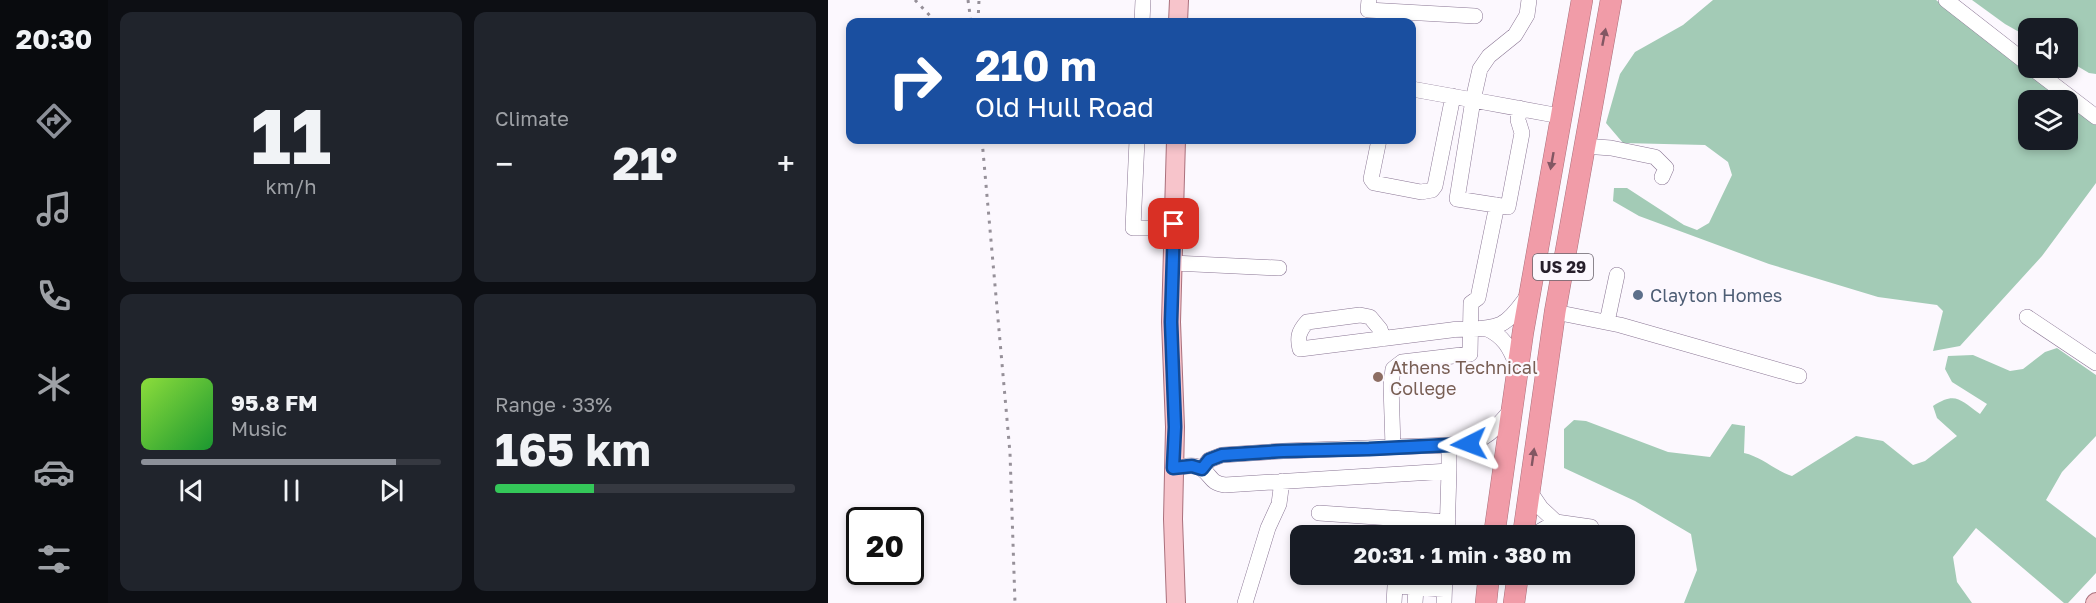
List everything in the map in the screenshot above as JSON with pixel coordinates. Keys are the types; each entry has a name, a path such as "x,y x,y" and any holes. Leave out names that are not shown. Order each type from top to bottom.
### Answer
{"highway":[{"name":"US 29","path":"1495,525 1529,293 1582,0"},
{"path":"1568,235 1565,196 1575,114 1595,0"},
{"name":"US 29","path":"1524,525 1555,312 1611,0"},
{"path":"1510,525 1519,417 1512,400"},
{"path":"1486,603 1488,585"},
{"path":"1501,603 1503,585"},
{"path":"1514,603 1516,585"}],"main road":[{"path":"1178,18 1179,0"},
{"path":"1176,144 1171,322 1175,427 1173,468 1176,603"}],"street":[{"path":"1142,18 1143,0"},
{"path":"1368,0 1368,10 1475,16"},
{"path":"1519,108 1518,120 1522,133 1508,207 1457,199 1480,69 1489,56 1515,35 1527,15 1529,0"},
{"path":"1946,0 2018,56"},
{"path":"2045,78 2096,117"},
{"path":"1416,90 1560,116"},
{"path":"1378,144 1371,179 1374,183 1421,192 1432,190 1435,186 1453,96"},
{"path":"1137,144 1133,228 1174,224"},
{"path":"1584,146 1611,148 1655,157 1666,168 1662,177"},
{"path":"1393,447 1391,386 1393,369 1402,362 1470,354 1471,303 1478,298 1497,206"},
{"path":"1173,263 1279,268"},
{"path":"1607,322 1617,275"},
{"path":"1485,328 1507,320 1529,293"},
{"path":"1555,312 1607,322 1799,376"},
{"path":"1383,339 1380,329 1370,317 1360,315 1307,322 1300,331 1298,341 1300,349 1383,339 1470,327 1485,328 1505,340 1517,366"},
{"path":"2027,317 2096,363"},
{"path":"1202,469 1209,460 1222,455 1469,444 1488,436 1512,400"},
{"path":"1448,525 1449,445"},
{"path":"1173,468 1192,466 1202,469 1218,484 1449,471"},
{"path":"1245,603 1268,528 1280,504 1282,481"},
{"path":"1528,489 1541,508 1556,522 1577,525"},
{"path":"1319,513 1401,525"},
{"path":"1551,525 1556,522"},
{"path":"1394,603 1395,586 1416,595 1444,589"}],"green space":[{"path":"1713,0 1936,0 2018,63 2018,78 2037,78 2053,90 2018,90 2018,150 2078,150 2078,109 2096,123 2096,183 2042,256 1960,346 1933,351 1943,311 1937,305 1878,297 1769,264 1639,216 1613,201 1614,188 1627,188 1684,225 1697,230 1709,223 1732,175 1728,162 1705,145 1623,143 1606,123 1620,74 1635,52 1683,25"},
{"path":"1972,0 2096,0 2096,74 2078,66 2078,18 2018,18 2018,31"},
{"path":"2057,348 2096,375 2096,436 2062,472 2046,500 2096,538 2096,573 2068,603 2064,603 1976,528 1953,557 1957,582 1972,603 1684,603 1697,570 1691,534 1635,501 1564,468 1564,429 1574,420 1586,421 1668,452 1710,457 1732,424 1745,426 1744,453 1757,457 1792,476 1856,436 1883,441 1913,465 1925,461 1957,436 1937,418 1933,406 1953,398 1962,401 1980,414 1987,404 1952,382 1945,369 1948,356 1973,355 2010,371 2023,369 2045,352"}],"railway":[{"path":"915,0 932,18"},
{"path":"968,0 970,18"},
{"path":"978,18 979,0"},
{"path":"982,144 1010,453 1015,603"}],"place":[{"name":"Clayton Homes","path":"1638,295"},
{"name":"Athens Technical College","path":"1378,377"}],"route":[{"path":"1174,224 1171,322 1175,427 1173,468 1192,466 1202,469 1209,460 1222,455 1469,444"}]}
